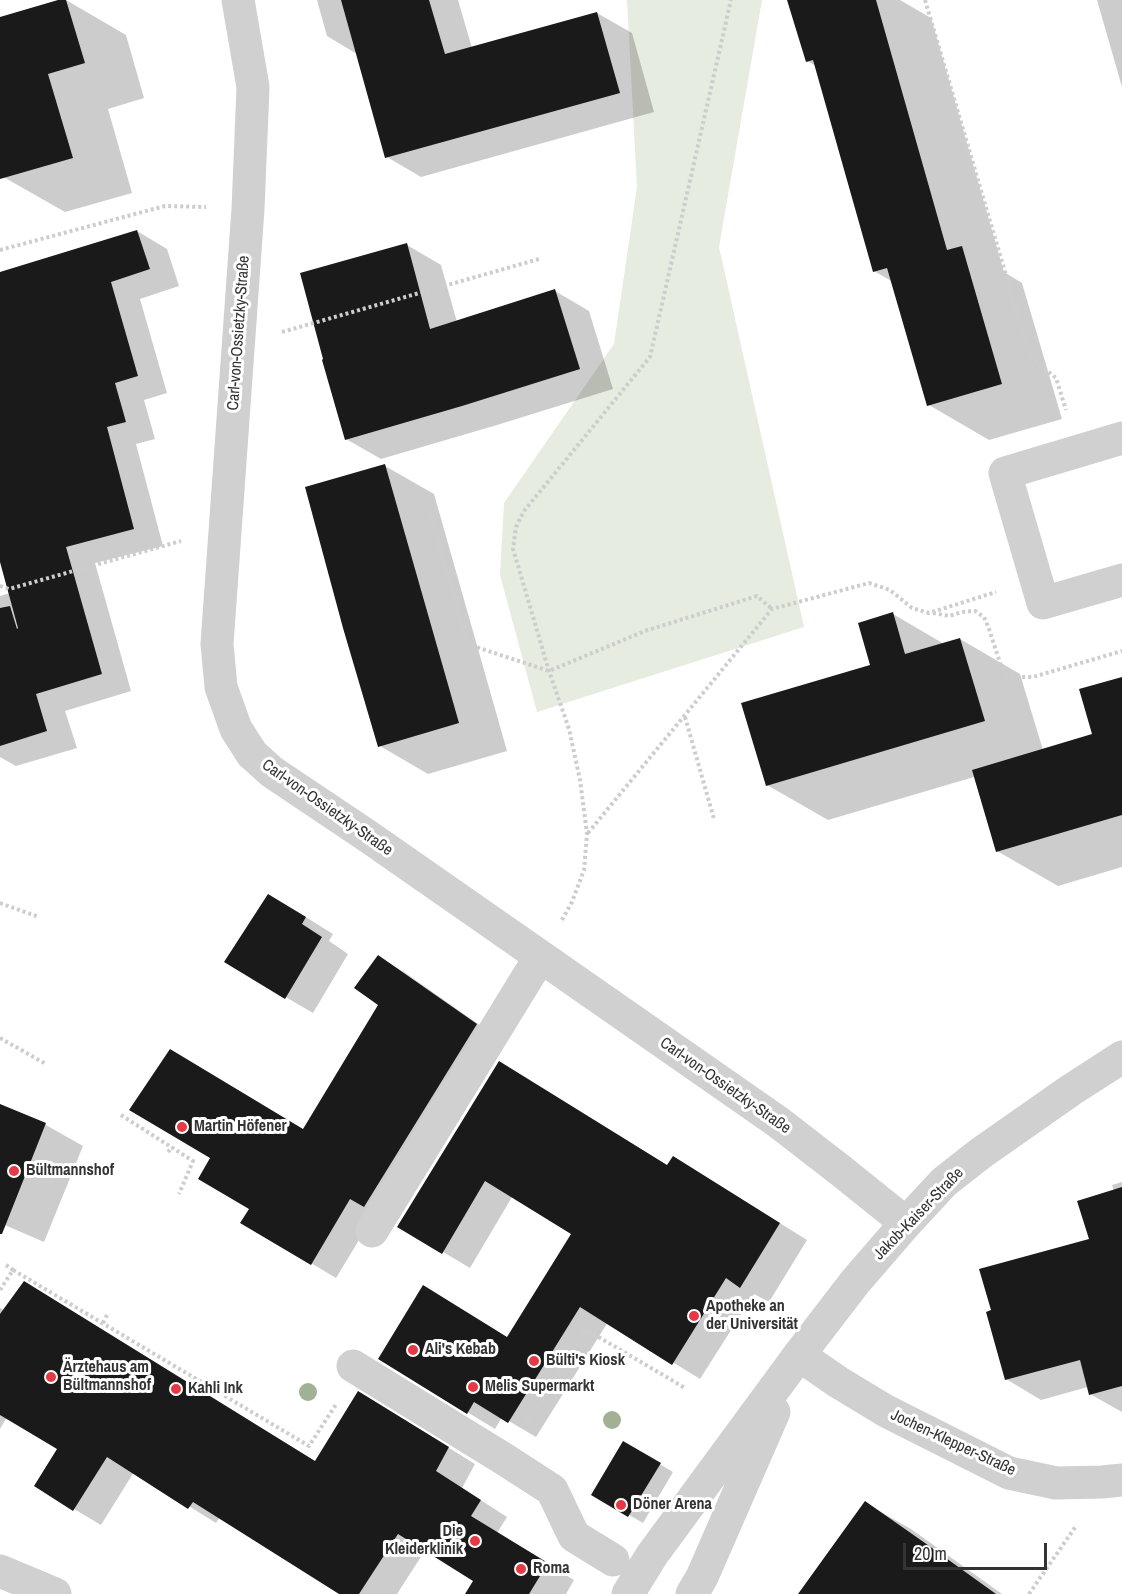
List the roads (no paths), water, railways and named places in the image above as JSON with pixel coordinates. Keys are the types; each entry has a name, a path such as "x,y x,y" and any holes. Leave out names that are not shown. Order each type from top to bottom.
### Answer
{"street":[{"name":"Carl-von-Ossietzky-Straße","path":"238,0 253,87 248,209 217,644 221,687 236,729 252,754 272,772 778,1122 906,1223"},
{"path":"1122,438 1005,472 1043,603 1122,580"},
{"path":"372,1231 540,957"},
{"name":"Jakob-Kaiser-Straße","path":"628,1594 652,1555 799,1355 855,1282 906,1223 944,1182 981,1153 1122,1057"},
{"name":"Jakob-Kaiser-Straße","path":"692,1594 702,1577 799,1355"},
{"name":"Jochen-Klepper-Straße","path":"799,1355 886,1411 1009,1473 1056,1482 1112,1481"},
{"path":"355,1368 552,1490 574,1536 613,1560"},
{"path":"0,1571 55,1594"}],"place":[{"name":"Martin Höfener","path":"182,1127"},
{"name":"Bültmannshof","path":"14,1171"},
{"name":"Apotheke an der Universität","path":"694,1316"},
{"name":"Ali's Kebab","path":"413,1350"},
{"name":"Bülti's Kiosk","path":"534,1361"},
{"name":"Ärztehaus am Bültmannshof","path":"51,1377"},
{"name":"Melis Supermarkt","path":"473,1387"},
{"name":"Kahli Ink","path":"176,1389"},
{"name":"Döner Arena","path":"621,1505"},
{"name":"Die Kleiderklinik","path":"475,1541"},
{"name":"Roma","path":"521,1569"}]}
